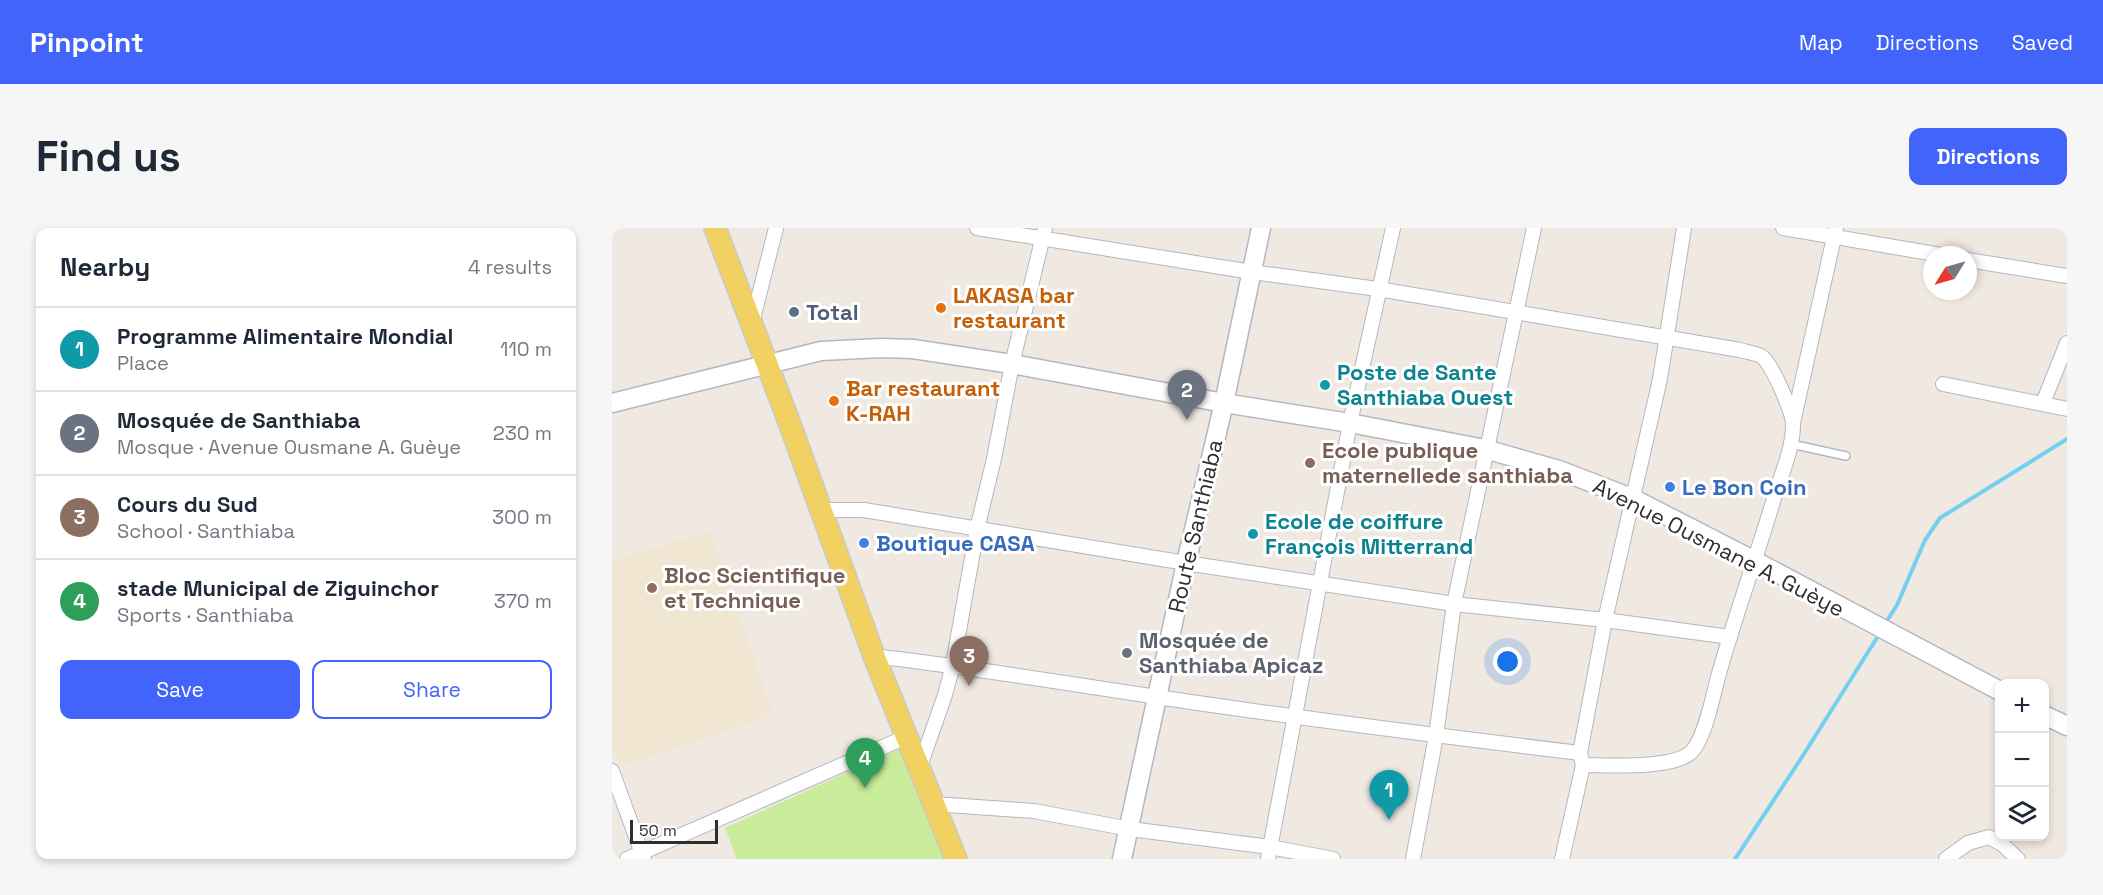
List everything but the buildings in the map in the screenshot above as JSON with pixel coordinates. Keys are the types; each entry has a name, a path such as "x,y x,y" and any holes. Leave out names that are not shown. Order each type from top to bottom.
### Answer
{"main road":[{"path":"715,228 874,656 956,859"}],"street":[{"path":"751,325 776,228"},
{"path":"977,228 1044,233 1252,272 1378,289 1740,350 1762,356 1772,367 1793,423"},
{"name":"Route Santhiaba","path":"1122,859 1185,563 1224,404 1261,228"},
{"path":"1269,853 1318,584 1378,289 1393,228"},
{"path":"1413,859 1436,736 1454,604 1485,449 1518,312 1534,228"},
{"path":"1562,859 1582,759 1605,620 1660,380 1684,228"},
{"path":"1783,228 1835,232 1923,251"},
{"path":"874,656 953,665 1582,759 1642,765 1677,760 1693,751 1707,719 1730,637 1791,444 1793,423 1835,232"},
{"path":"919,769 948,695 977,529 994,459 1012,364 1044,233"},
{"path":"1977,261 2067,276"},
{"path":"2043,403 2067,343"},
{"name":"Avenue Ousmane A. Guèye","path":"612,403 821,351 882,348 934,351 1012,364 1224,404 1350,423 1485,449 1559,470 1634,499 1995,688"},
{"path":"1943,384 2067,409"},
{"path":"820,510 864,510 1185,563 1454,604 1605,620 1730,637"},
{"path":"2049,717 2067,726"},
{"path":"627,859 643,856 908,736"},
{"path":"612,771 643,856"},
{"path":"933,804 1034,811 1269,853 1333,859"},
{"path":"1946,859 1968,843 1989,837 2002,844 2018,859"}],"lane":[{"path":"1791,444 1846,456"}],"shaded area":[{"path":"710,531 773,715 619,767 612,749 612,561"}],"green space":[{"path":"901,748 945,859 737,859 725,828"}],"waterway":[{"path":"1885,624 1897,605 1925,540 1940,518 2067,439"},
{"path":"1735,859 1880,633"}],"place":[{"name":"LAKASA bar restaurant","path":"941,308"},
{"name":"Total","path":"794,312"},
{"name":"Poste de Sante Santhiaba Ouest","path":"1325,385"},
{"name":"Bar restaurant K-RAH","path":"834,401"},
{"name":"Mosquée de Santhiaba","path":"1187,420"},
{"name":"Ecole publique maternellede santhiaba","path":"1310,463"},
{"name":"Le Bon Coin","path":"1670,487"},
{"name":"Ecole de coiffure François Mitterrand","path":"1253,534"},
{"name":"Boutique CASA","path":"864,543"},
{"name":"Bloc Scientifique et Technique","path":"652,588"},
{"name":"Mosquée de Santhiaba Apicaz","path":"1127,653"},
{"name":"Cours du Sud","path":"969,686"},
{"name":"stade Municipal de Ziguinchor","path":"865,788"},
{"name":"Programme Alimentaire Mondial","path":"1389,820"}]}
